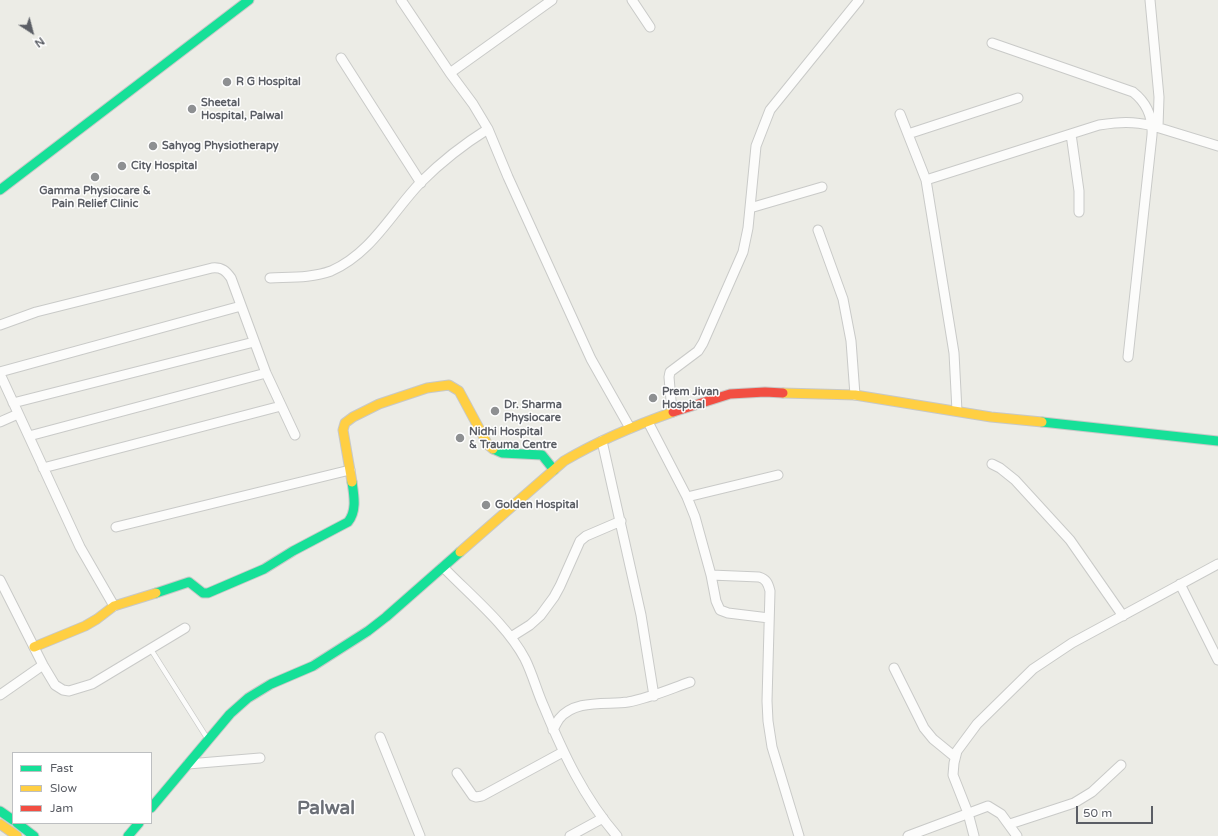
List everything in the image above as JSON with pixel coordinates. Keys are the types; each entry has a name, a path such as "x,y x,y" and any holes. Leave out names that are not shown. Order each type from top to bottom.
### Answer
{"main road":[{"path":"0,190 249,0"},
{"path":"34,647 85,626 114,606 189,582 203,593 208,593 264,569 293,551 348,522 354,514 355,506 343,425 346,421 358,414 414,392 450,385 459,391 488,445 492,449 496,452 502,453 542,455 554,470"},
{"path":"152,807 230,714 248,698 271,684 313,666 368,631 554,470 579,452 630,428 672,412 730,394 765,392 855,395 991,417 1218,441"},
{"path":"0,811 12,819"},
{"path":"0,824 7,833 17,836"},
{"path":"18,824 34,836"},
{"path":"128,836 138,824"}],"street":[{"path":"401,0 450,73 474,104 488,129 508,177 591,359 630,428"},
{"path":"450,73 552,0"},
{"path":"632,0 650,27"},
{"path":"672,412 670,372 698,351 703,343 743,252 748,228 756,146 770,110 852,10 858,0"},
{"path":"1128,356 1159,97 1150,0"},
{"path":"992,43 1133,92 1142,99 1156,126"},
{"path":"341,58 421,183"},
{"path":"908,134 1018,98"},
{"path":"900,114 926,180 954,353 957,412"},
{"path":"926,180 1099,125 1120,121 1156,126 1218,146"},
{"path":"270,278 322,274 350,260 373,240 421,183 466,143 488,129"},
{"path":"1071,134 1079,191 1079,212"},
{"path":"750,208 822,187"},
{"path":"818,230 843,299 851,341 855,395"},
{"path":"0,325 36,312 219,268 224,269 231,278 266,373 295,435"},
{"path":"114,606 80,547 0,373 241,306"},
{"path":"13,403 254,342"},
{"path":"29,436 266,373"},
{"path":"43,468 281,406"},
{"path":"0,422 18,414"},
{"path":"648,422 687,497 695,517 711,575 716,601 720,610 728,613 769,618"},
{"path":"602,441 641,615 654,696"},
{"path":"992,464 1000,468 1015,480 1070,540 1123,616"},
{"path":"116,527 350,470"},
{"path":"687,497 778,475"},
{"path":"511,637 535,620 554,597 580,541 586,536 621,521"},
{"path":"974,836 968,813 953,775 957,751 978,724 1033,669 1072,643 1218,564"},
{"path":"443,567 511,637 525,659 553,730 573,772 603,818 617,836"},
{"path":"711,575 759,577 763,578 768,585 770,591 768,721 772,747 799,836"},
{"path":"0,580 42,665 55,685 62,690 69,691 92,684 185,628"},
{"path":"1180,584 1218,660"},
{"path":"0,695 42,665"},
{"path":"894,668 924,728 933,739 955,757"},
{"path":"553,730 559,718 579,706 628,702 654,696 690,682"},
{"path":"380,737 420,836"},
{"path":"457,773 473,796 478,797 563,752"},
{"path":"188,764 260,758"},
{"path":"1010,824 1074,802 1092,792 1121,765"},
{"path":"908,836 988,806 1001,814 1010,824 1017,836"},
{"path":"570,836 603,818"}],"lane":[{"path":"150,648 208,740"}],"traffic: fast":[{"path":"0,190 249,0"},
{"path":"1042,422 1218,441"},
{"path":"493,449 502,453 542,455 554,470"},
{"path":"156,593 189,582 203,593 208,593 264,569 293,551 348,522 354,508 352,482"},
{"path":"152,807 230,714 248,698 271,684 313,666 368,631 460,552"},
{"path":"0,811 12,819"},
{"path":"18,824 34,836"},
{"path":"128,836 138,824"}],"traffic: slow":[{"path":"352,482 343,430 345,423 353,417 379,404 427,388 449,385 459,391 488,445 493,449"},
{"path":"783,393 855,395 991,417 1042,422"},
{"path":"460,552 564,461 617,434 673,412"},
{"path":"34,647 85,626 114,606 156,593"},
{"path":"0,824 17,836"}],"traffic: jam":[{"path":"673,412 730,394 765,392 783,393"}],"place":[{"name":"R G Hospital","path":"227,82"},
{"name":"Sheetal Hospital, Palwal","path":"192,109"},
{"name":"Sahyog Physiotherapy","path":"153,146"},
{"name":"City Hospital","path":"122,166"},
{"name":"Gamma Physiocare & Pain Relief Clinic","path":"95,177"},
{"name":"Prem Jivan Hospital","path":"653,398"},
{"name":"Dr. Sharma Physiocare","path":"495,411"},
{"name":"Nidhi Hospital & Trauma Centre","path":"460,438"},
{"name":"Golden Hospital","path":"486,505"}],"district":[{"name":"Palwal","path":"326,809"}]}
